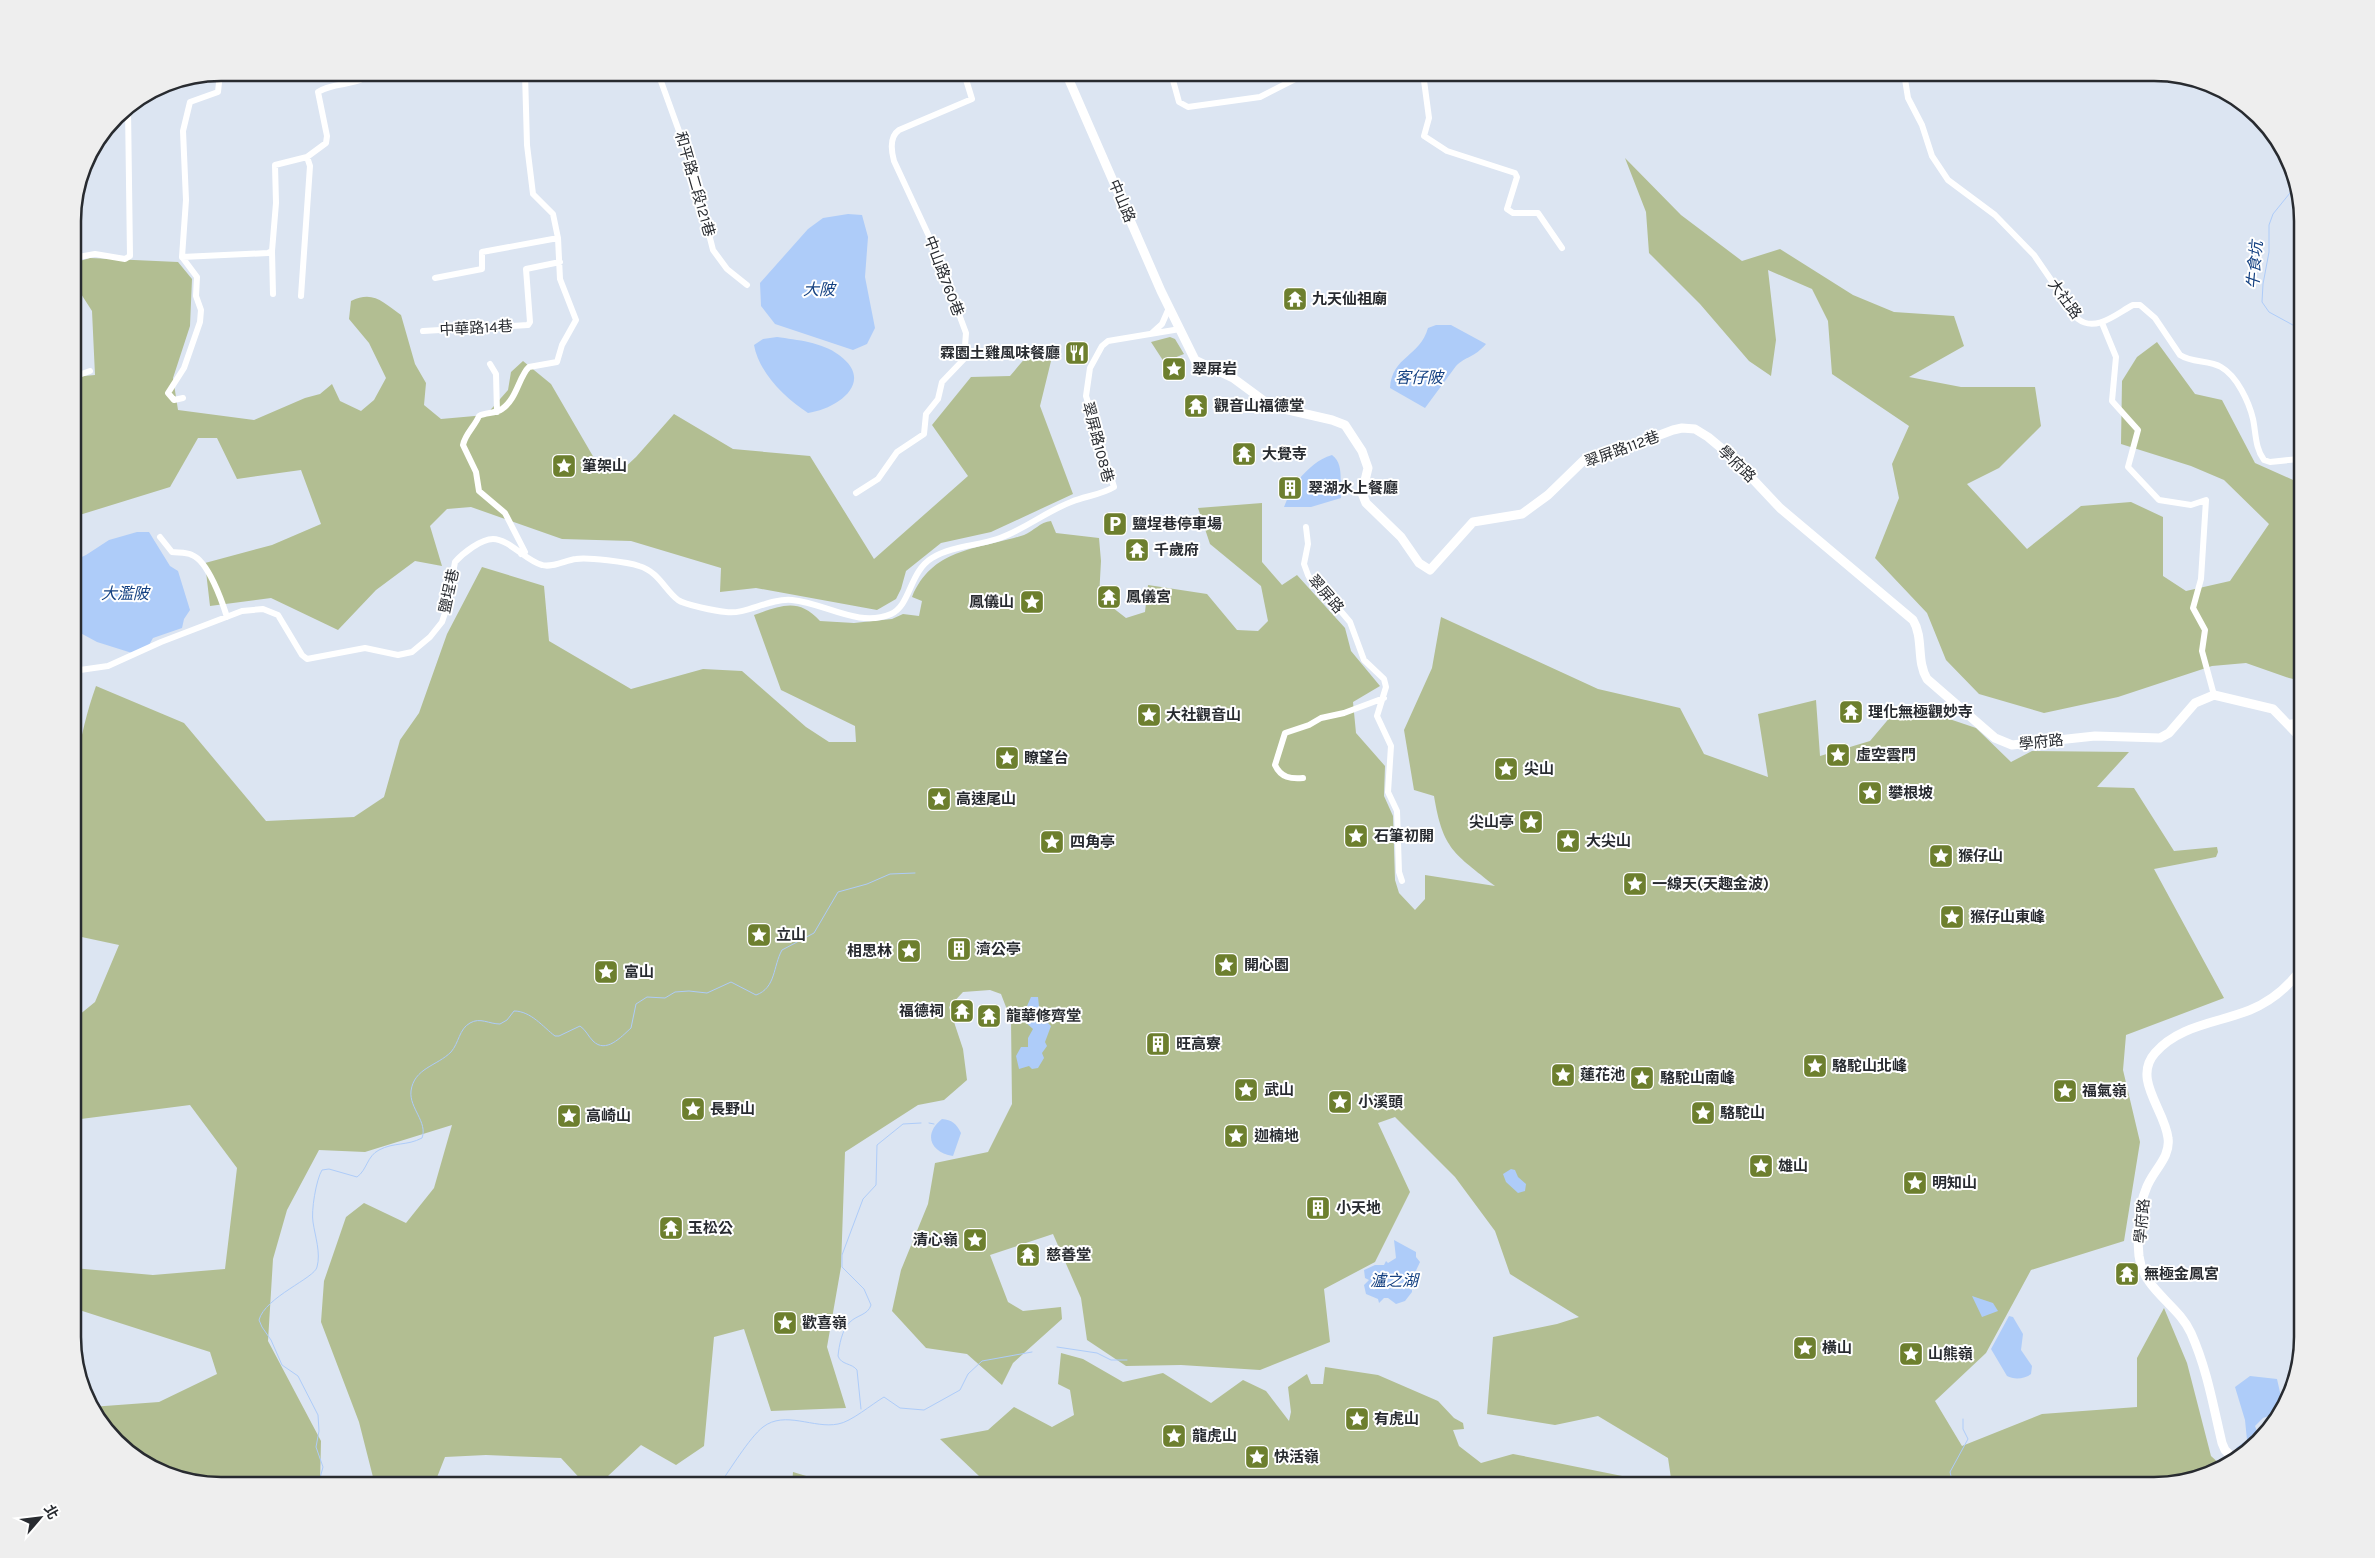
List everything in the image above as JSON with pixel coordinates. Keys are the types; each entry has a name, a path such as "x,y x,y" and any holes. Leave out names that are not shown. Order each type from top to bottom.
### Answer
{"main road":[{"name":"中山路","path":"1070,82 1169,308 1180,329"},
{"name":"翠屏路112巷","path":"1180,329 1198,362 1234,378 1266,403 1345,425 1362,451 1368,468 1368,476 1363,488 1363,498 1401,537 1419,563 1430,570 1473,522 1522,514 1548,495 1584,460 1682,428"},
{"name":"學府路","path":"1682,428 1695,428 1708,437 1732,458 1780,508 1913,620 1918,630 1923,670 1927,679 2001,741 2021,746 2095,736 2160,738 2170,733 2195,703 2214,695"},
{"path":"2214,695 2267,706 2274,709 2294,729"},
{"name":"學府路","path":"2229,1454 2222,1443 2211,1387 2191,1334 2180,1315 2153,1288 2140,1263 2139,1227 2142,1199 2148,1184 2163,1160 2168,1145 2167,1131 2149,1087 2146,1071 2151,1058 2163,1044 2194,1027 2260,1006 2286,987 2294,978"}],"street":[{"path":"1174,82 1179,102 1188,107 1260,97 1289,81"},
{"path":"1424,81 1429,118 1424,136 1447,151 1515,173 1516,177 1507,209 1513,213 1538,213 1562,248"},
{"name":"大社路","path":"1905,81 1908,98 1922,125 1932,156 1948,180 1995,215 2034,255 2082,323 2095,325 2102,323 2133,305 2140,305 2146,309 2180,355 2210,362 2226,371 2242,392 2252,418 2257,447 2264,460 2270,462 2294,459"},
{"path":"183,398 174,400 168,393 179,378 193,344 201,310 196,296 197,277 182,257 186,200 183,130 190,102 218,92 219,82"},
{"path":"273,294 272,251 276,203 275,165 307,157 328,141 318,92 346,82"},
{"path":"521,554 525,552 506,513 479,491 476,472 463,445 465,436 475,426 479,416 497,412 512,398 529,366 557,362 562,345 574,327 575,315 560,279 558,238 553,214 533,194 527,145 525,82"},
{"name":"和平路二段121巷","path":"661,82 692,167 713,250 728,269 747,285"},
{"name":"中山路760巷","path":"856,493 880,476 897,452 924,434 926,414 938,399 942,382 961,364 965,354 966,333 934,247 894,161 891,148 894,136 899,130 972,99 967,82"},
{"path":"82,256 90,254 125,259 130,256 128,117"},
{"path":"301,296 310,166 307,157"},
{"path":"435,278 482,269 482,252 558,238"},
{"path":"182,257 268,253 272,251"},
{"name":"中華路14巷","path":"423,331 528,325 530,322 526,269 560,262"},
{"path":"1151,334 1162,324 1169,308"},
{"path":"2102,323 2116,358 2112,401 2138,430 2128,467 2159,500 2191,505 2206,500 2201,579 2194,608 2205,630 2202,651 2214,695"},
{"name":"翠屏路108巷","path":"912,581 920,568 932,558 950,550 1000,538 1022,529 1044,514 1114,486 1086,396 1090,368 1102,346 1108,341 1180,329"},
{"path":"490,364 496,374 497,412"},
{"path":"82,374 90,371"},
{"name":"翠屏路","path":"1306,527 1308,544 1304,564 1308,575 1313,584 1328,596 1350,622 1364,660 1384,679 1386,687 1384,698 1377,716 1391,746 1388,792 1397,811 1399,872 1402,880"},
{"path":"160,537 172,552 192,555 196,558 217,587 227,617"},
{"name":"鹽埕巷","path":"82,670 108,666 160,642 256,608 272,612 283,621 294,644 302,655 307,658 365,648 402,656 412,652 425,642 442,622 447,607 453,566 458,559 481,542 491,539 503,541 521,554 546,566 578,558 639,565 657,575 682,602 726,612 740,611 774,601 791,600 808,602 851,616 873,617 890,615 899,609 912,581"},
{"path":"1303,778 1292,779 1286,777 1275,765 1285,733 1309,725 1321,718 1344,713 1384,698"},
{"path":"2289,723 2294,722"}],"green space":[{"path":"1625,158 1681,215 1742,261 1780,249 1853,295 1894,312 1954,316 1964,346 1909,377 1961,387 2035,387 2041,426 1999,468 1967,484 2027,549 2081,506 2131,502 2163,517 2163,576 2186,591 2230,581 2269,524 2224,480 2191,466 2121,444 2122,381 2137,357 2157,342 2195,394 2222,400 2255,463 2294,480 2294,679 2246,663 2212,666 2118,697 2044,713 1979,694 1946,660 1927,613 1875,558 1899,498 1892,464 1909,426 1832,374 1828,321 1812,289 1768,270 1776,340 1771,376 1749,361 1700,304 1649,253 1646,212"},
{"path":"90,258 178,262 192,279 190,326 173,378 178,410 254,420 305,398 320,394 332,384 340,401 361,411 374,400 386,378 369,343 349,319 351,301 372,297 383,302 401,315 415,364 426,383 424,405 441,419 486,415 508,390 511,372 523,361 551,384 594,458 621,471 674,414 733,449 810,456 874,559 968,476 932,425 971,377 1010,376 1037,349 1048,346 1053,353 1040,406 1073,494 991,532 941,543 906,571 896,599 877,610 756,588 720,592 721,568 631,541 562,539 471,507 447,509 430,526 442,566 415,561 376,590 338,630 271,598 210,606 205,563 272,545 321,524 301,470 237,479 217,438 198,438 170,487 82,514 82,376 95,375 92,311 82,295 82,260"},
{"path":"1170,337 1175,339 1184,354 1164,362 1151,342"},
{"path":"1262,503 1262,562 1282,585 1297,575 1345,628 1351,651 1380,686 1353,702 1356,733 1385,766 1384,796 1393,816 1395,880 1399,893 1415,910 1425,899 1425,875 1495,886 1469,866 1446,840 1434,796 1414,790 1404,730 1432,668 1441,617 1598,689 1680,708 1704,754 1768,777 1758,714 1816,700 1820,756 1870,741 1902,703 1976,728 2011,762 2032,751 2129,752 2097,787 2134,788 2174,851 2217,847 2216,857 2154,869 2224,998 2126,1035 2123,1070 2140,1142 2124,1241 2031,1270 1986,1353 1935,1401 1962,1446 2042,1414 2137,1407 2137,1358 2164,1308 2187,1363 2211,1456 2217,1461 2181,1474 2154,1477 1671,1477 1668,1458 1598,1416 1555,1425 1487,1414 1493,1337 1557,1324 1579,1317 1510,1274 1495,1231 1455,1177 1395,1117 1378,1123 1410,1192 1375,1262 1324,1289 1330,1342 1260,1370 1181,1365 1126,1366 1087,1340 1081,1298 1053,1234 990,1255 1008,1302 1023,1311 1061,1307 1062,1319 1013,1363 1002,1385 967,1354 926,1348 892,1311 901,1270 928,1204 935,1163 988,1152 1012,1104 1011,1020 1001,994 990,990 963,992 949,1007 963,1049 967,1080 944,1100 918,1105 845,1152 841,1267 827,1347 846,1408 771,1411 744,1329 714,1337 704,1446 676,1465 641,1445 608,1477 579,1477 561,1458 486,1455 445,1457 437,1477 373,1477 359,1422 321,1322 324,1281 346,1217 364,1203 406,1223 434,1188 452,1125 365,1152 319,1150 287,1210 273,1259 268,1341 321,1441 320,1477 221,1477 194,1474 159,1462 143,1453 116,1429 100,1406 159,1402 217,1374 210,1352 82,1311 82,1269 153,1275 225,1269 237,1168 190,1105 82,1119 82,1013 95,1002 119,945 82,937 82,733 96,686 184,723 266,821 354,817 384,797 400,740 419,713 447,634 482,567 544,586 549,641 631,689 703,669 742,671 806,727 829,742 856,742 855,726 781,690 754,615 781,607 797,606 812,613 820,621 854,623 892,619 903,614 919,616 922,601 912,597 921,581 932,568 945,559 959,553 1024,535 1051,521 1056,533 1099,538 1101,561 1099,597 1126,618 1145,612 1148,585 1207,594 1237,630 1258,631 1268,621 1261,586 1210,544 1198,508"},
{"path":"1061,1353 1083,1359 1123,1382 1163,1373 1211,1403 1243,1380 1266,1391 1289,1421 1291,1412 1288,1387 1307,1374 1311,1384 1323,1384 1325,1367 1378,1375 1438,1401 1454,1418 1463,1423 1464,1429 1453,1430 1459,1446 1481,1463 1513,1454 1627,1477 981,1477 940,1439 988,1430 1014,1407 1052,1427 1074,1415 1070,1390 1058,1384"},
{"path":"793,1472 810,1477 793,1477"}],"water":[{"name":"大陂","path":"848,214 862,215 868,237 865,277 875,328 867,344 853,350 775,324 761,306 760,283 808,229 823,218"},
{"name":"客仔陂","path":"1436,325 1451,325 1486,344 1478,352 1456,366 1425,408 1390,388 1396,369 1419,345 1428,328"},
{"name":"大陂","path":"777,337 817,344 839,355 849,365 854,375 853,384 848,393 830,406 819,410 808,413 799,407 774,384 761,365 757,355 754,345 763,339"},
{"path":"1332,455 1339,464 1341,498 1311,507 1284,507 1288,497 1301,481 1299,479 1318,461"},
{"name":"大濫陂","path":"137,532 149,532 170,566 178,571 190,610 184,619 182,628 153,638 149,645 132,653 97,642 82,634 82,557 109,540"},
{"path":"1031,997 1038,997 1040,1015 1051,1026 1045,1042 1047,1046 1042,1053 1044,1058 1038,1068 1032,1069 1029,1066 1019,1069 1016,1056 1021,1047 1028,1047 1028,1038 1033,1029 1024,1021 1029,1011 1027,1006"},
{"name":"蓮花池","path":"1555,1069 1567,1072 1572,1079 1571,1083 1564,1084 1551,1081"},
{"path":"942,1119 953,1123 961,1133 953,1156 939,1151 932,1142 932,1131"},
{"path":"1511,1169 1515,1170 1518,1177 1526,1184 1525,1191 1518,1193 1506,1182 1503,1174"},
{"name":"瀘之湖","path":"1394,1240 1416,1252 1416,1257 1420,1262 1413,1277 1415,1284 1412,1286 1412,1292 1405,1301 1396,1304 1388,1298 1384,1298 1379,1303 1378,1299 1366,1294 1364,1285 1369,1280 1365,1278 1364,1270 1375,1265 1384,1265 1386,1261 1388,1263 1396,1258"},
{"path":"1972,1296 1993,1303 1998,1311 1982,1317"},
{"path":"2009,1316 2013,1317 2023,1334 2021,1350 2032,1366 2031,1374 2023,1378 2007,1376 1991,1349"},
{"path":"2250,1376 2277,1379 2281,1395 2269,1416 2263,1418 2255,1426 2257,1431 2237,1449 2247,1440 2245,1420 2235,1387"}],"waterway":[{"name":"牛食坑","path":"2291,192 2273,214 2269,225 2269,252 2263,284 2262,302 2269,312 2294,326"},
{"path":"320,1477 323,1467 316,1447 319,1431 318,1415 298,1376 282,1365 271,1340 259,1320 270,1304 308,1277 317,1267 318,1250 313,1222 313,1203 322,1170 329,1169 357,1177 372,1156 379,1150 422,1138 423,1126 411,1097 413,1083 421,1072 451,1052 461,1032 470,1023 481,1021 500,1024 507,1020 514,1011 526,1014 536,1020 555,1036 580,1026 598,1045 608,1045 631,1028 636,1004 647,997 665,998 675,992 689,991 707,993 731,982 756,995 762,992 771,982 782,950 814,933 838,892 867,884 890,874 915,873"},
{"path":"861,1409 857,1370 839,1359 838,1356 841,1338 847,1325 865,1313 871,1305 864,1289 842,1267 842,1255 863,1199 876,1185 877,1145 903,1124 921,1123"},
{"path":"929,1123 934,1124"},
{"path":"1057,1347 1097,1353 1111,1360 1127,1360"},
{"path":"725,1477 758,1432 772,1422 790,1420 829,1425 843,1423 884,1397 900,1408 924,1410 960,1390 968,1374 982,1361 1032,1352"},
{"path":"1951,1477 1950,1472 1968,1439 1963,1429 1963,1419"}],"place":[{"name":"九天仙祖廟","path":"1295,299"},
{"name":"霖園土雞風味餐廳","path":"1077,353"},
{"name":"翠屏岩","path":"1174,369"},
{"name":"觀音山福德堂","path":"1196,406"},
{"name":"大覺寺","path":"1244,454"},
{"name":"筆架山","path":"564,466"},
{"name":"翠湖水上餐廳","path":"1290,488"},
{"name":"鹽埕巷停車場","path":"1115,524"},
{"name":"千歲府","path":"1137,550"},
{"name":"鳳儀宮","path":"1109,597"},
{"name":"鳳儀山","path":"1032,602"},
{"name":"理化無極觀妙寺","path":"1851,712"},
{"name":"大社觀音山","path":"1149,715"},
{"name":"虛空雲門","path":"1838,755"},
{"name":"瞭望台","path":"1007,758"},
{"name":"尖山","path":"1506,769"},
{"name":"攀根坡","path":"1870,793"},
{"name":"高速尾山","path":"939,799"},
{"name":"尖山亭","path":"1531,822"},
{"name":"石筆初開","path":"1356,836"},
{"name":"大尖山","path":"1568,841"},
{"name":"四角亭","path":"1052,842"},
{"name":"猴仔山","path":"1941,856"},
{"name":"一線天(天趣金波)","path":"1635,884"},
{"name":"猴仔山東峰","path":"1952,917"},
{"name":"立山","path":"759,935"},
{"name":"濟公亭","path":"959,949"},
{"name":"相思林","path":"909,951"},
{"name":"開心園","path":"1226,965"},
{"name":"富山","path":"606,972"},
{"name":"福德祠","path":"962,1011"},
{"name":"龍華修齊堂","path":"989,1016"},
{"name":"旺高寮","path":"1158,1044"},
{"name":"駱駝山北峰","path":"1815,1066"},
{"name":"蓮花池","path":"1563,1075"},
{"name":"駱駝山南峰","path":"1642,1078"},
{"name":"武山","path":"1246,1090"},
{"name":"福氣嶺","path":"2065,1091"},
{"name":"小溪頭","path":"1340,1102"},
{"name":"長野山","path":"693,1109"},
{"name":"駱駝山","path":"1703,1113"},
{"name":"高崎山","path":"569,1116"},
{"name":"迦楠地","path":"1236,1136"},
{"name":"雄山","path":"1761,1166"},
{"name":"明知山","path":"1915,1183"},
{"name":"小天地","path":"1318,1208"},
{"name":"玉松公","path":"671,1228"},
{"name":"清心嶺","path":"975,1240"},
{"name":"慈善堂","path":"1028,1255"},
{"name":"無極金鳳宮","path":"2127,1274"},
{"name":"歡喜嶺","path":"785,1323"},
{"name":"橫山","path":"1805,1348"},
{"name":"山熊嶺","path":"1911,1354"},
{"name":"有虎山","path":"1357,1419"},
{"name":"龍虎山","path":"1174,1436"},
{"name":"快活嶺","path":"1257,1457"}]}
